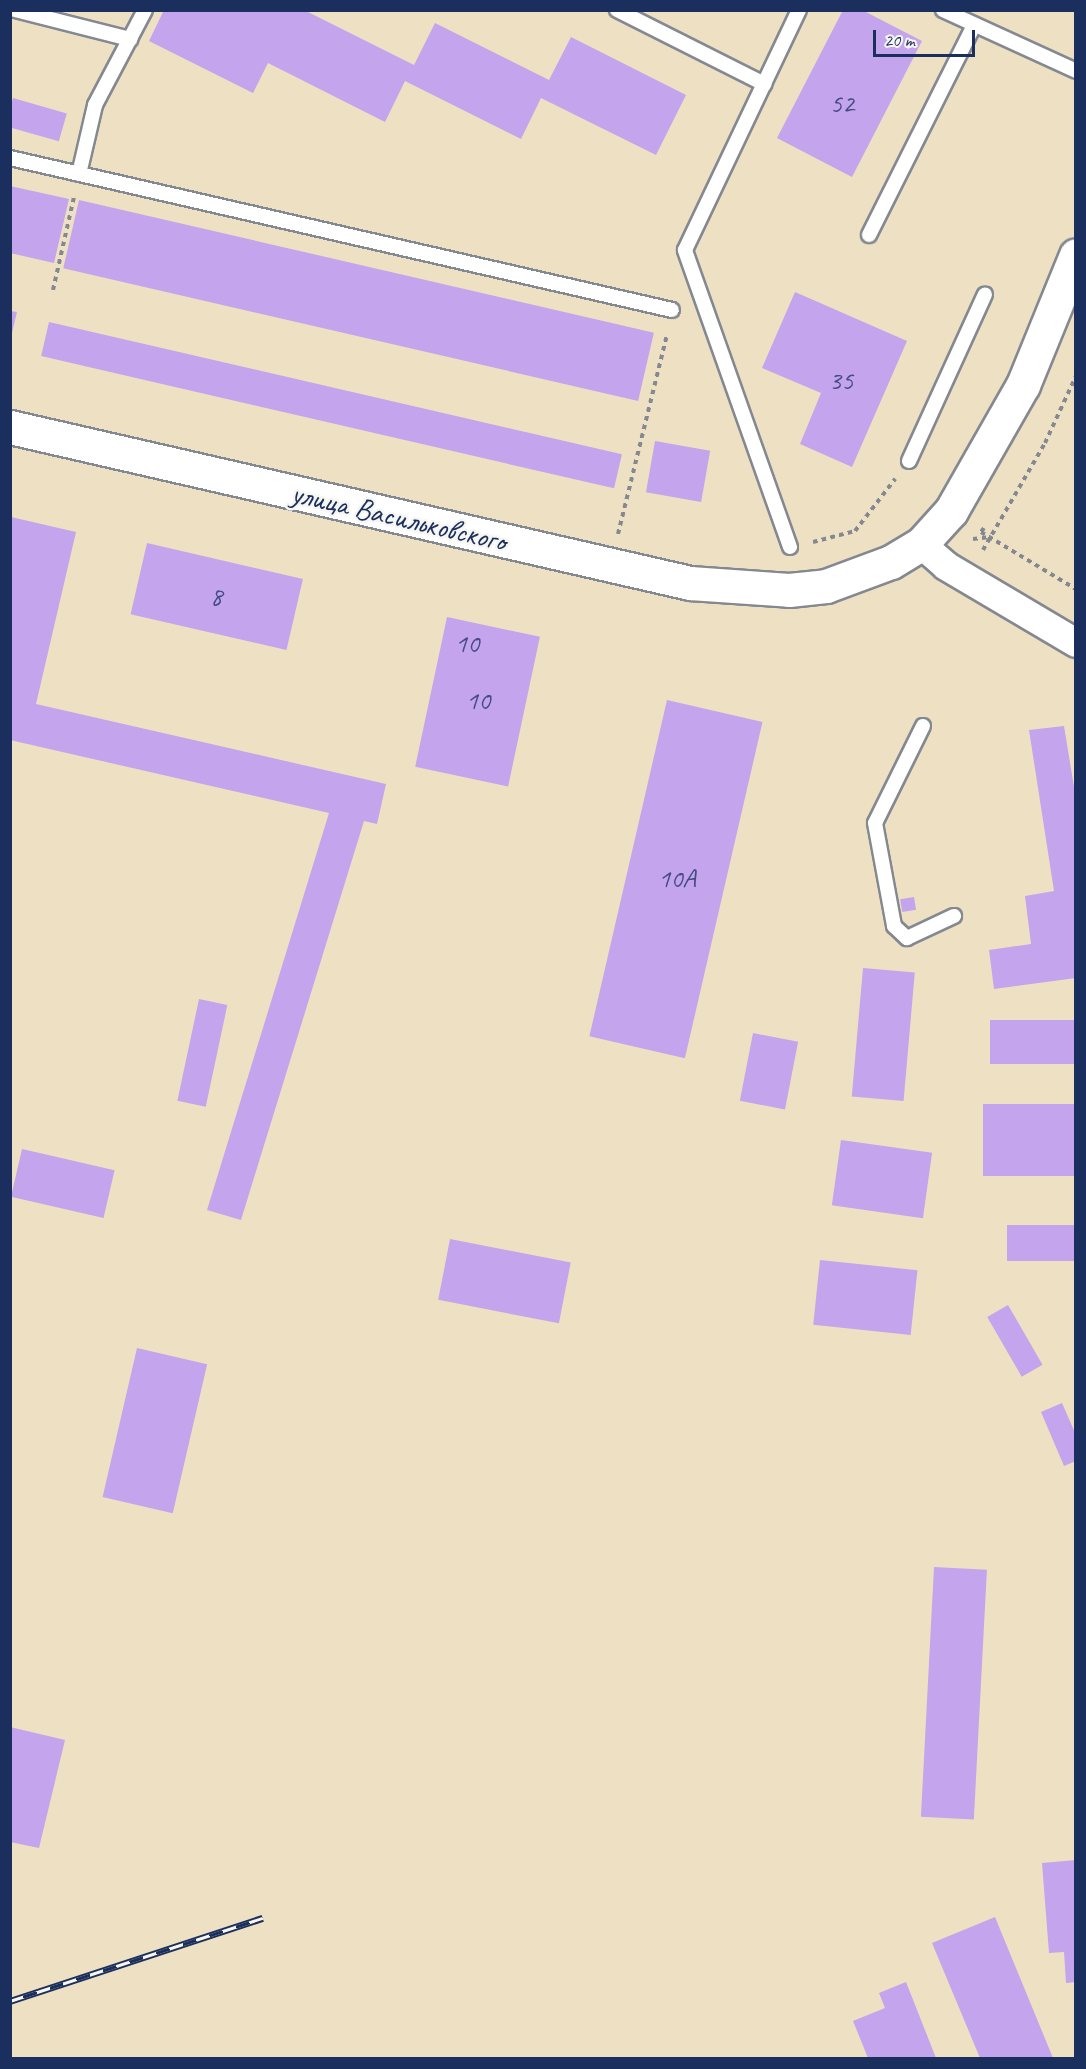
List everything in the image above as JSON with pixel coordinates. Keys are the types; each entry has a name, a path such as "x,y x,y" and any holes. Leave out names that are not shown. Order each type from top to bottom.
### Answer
{"street":[{"name":"улица Васильковского","path":"10,428 690,583 789,591 858,576 921,543 951,511 1008,416 1068,297 1076,255"},
{"path":"921,543 946,566 1076,643"}],"lane":[{"path":"15,10 69,17 130,39"},
{"path":"79,174 95,105 145,10"},
{"path":"617,10 764,84"},
{"path":"790,548 685,250 799,10"},
{"path":"944,10 1076,71"},
{"path":"869,235 974,24"},
{"path":"10,158 672,310"},
{"path":"909,462 985,294"},
{"path":"923,726 875,823 894,926 907,938 954,916"}],"path":[{"path":"52,290 79,174"},
{"path":"610,566 672,310"},
{"path":"992,556 982,550 1045,443 1076,376"},
{"path":"790,548 855,531 909,462"},
{"path":"987,522 981,532 1076,589"}],"building":[{"path":"164,10 304,10 414,65 435,23 549,80 571,37 686,95 656,155 541,98 521,139 405,81 385,122 268,63 253,93 149,41"},
{"path":"843,10 862,10 922,41 852,177 777,138"},
{"path":"13,98 67,113 59,141 10,127 10,108"},
{"path":"10,186 69,199 54,263 10,253"},
{"path":"79,200 654,333 638,401 63,268"},
{"path":"795,292 907,341 852,467 800,444 821,393 762,368"},
{"path":"10,311 17,312 11,337 10,336"},
{"path":"49,322 622,454 614,488 41,356"},
{"path":"655,441 710,451 701,502 646,492"},
{"path":"11,517 76,532 36,704 386,784 377,824 364,821 241,1220 207,1210 329,813 10,740"},
{"path":"147,543 303,579 286,650 131,614"},
{"path":"447,617 540,637 508,786 415,767"},
{"path":"667,700 762,722 685,1058 589,1036"},
{"path":"1064,726 1076,799 1076,978 994,989 989,950 1031,944 1025,896 1054,891 1029,730"},
{"path":"914,897 916,910 902,912 900,899"},
{"path":"863,968 915,973 904,1101 852,1097"},
{"path":"199,999 227,1005 206,1107 177,1101"},
{"path":"990,1020 1076,1020 1076,1064 990,1064"},
{"path":"753,1033 798,1042 785,1110 740,1101"},
{"path":"983,1104 1076,1104 1076,1176 983,1176"},
{"path":"841,1140 932,1153 923,1218 832,1205"},
{"path":"22,1149 115,1170 104,1218 11,1197"},
{"path":"1007,1225 1076,1225 1076,1261 1007,1261"},
{"path":"450,1239 571,1262 559,1323 438,1300"},
{"path":"820,1260 917,1270 911,1335 813,1325"},
{"path":"1008,1305 1042,1365 1022,1377 987,1317"},
{"path":"137,1348 207,1364 173,1513 103,1497"},
{"path":"1062,1403 1076,1435 1076,1461 1064,1466 1041,1412"},
{"path":"934,1567 987,1570 974,1819 921,1817"},
{"path":"10,1727 65,1740 39,1848 10,1842"},
{"path":"1076,1860 1076,1982 1066,1983 1064,1952 1049,1953 1042,1863"},
{"path":"995,1917 1053,2058 980,2058 932,1943"},
{"path":"906,1982 936,2058 868,2058 853,2021 885,2008 879,1993"}],"railway":[{"path":"10,2001 263,1918"}]}
